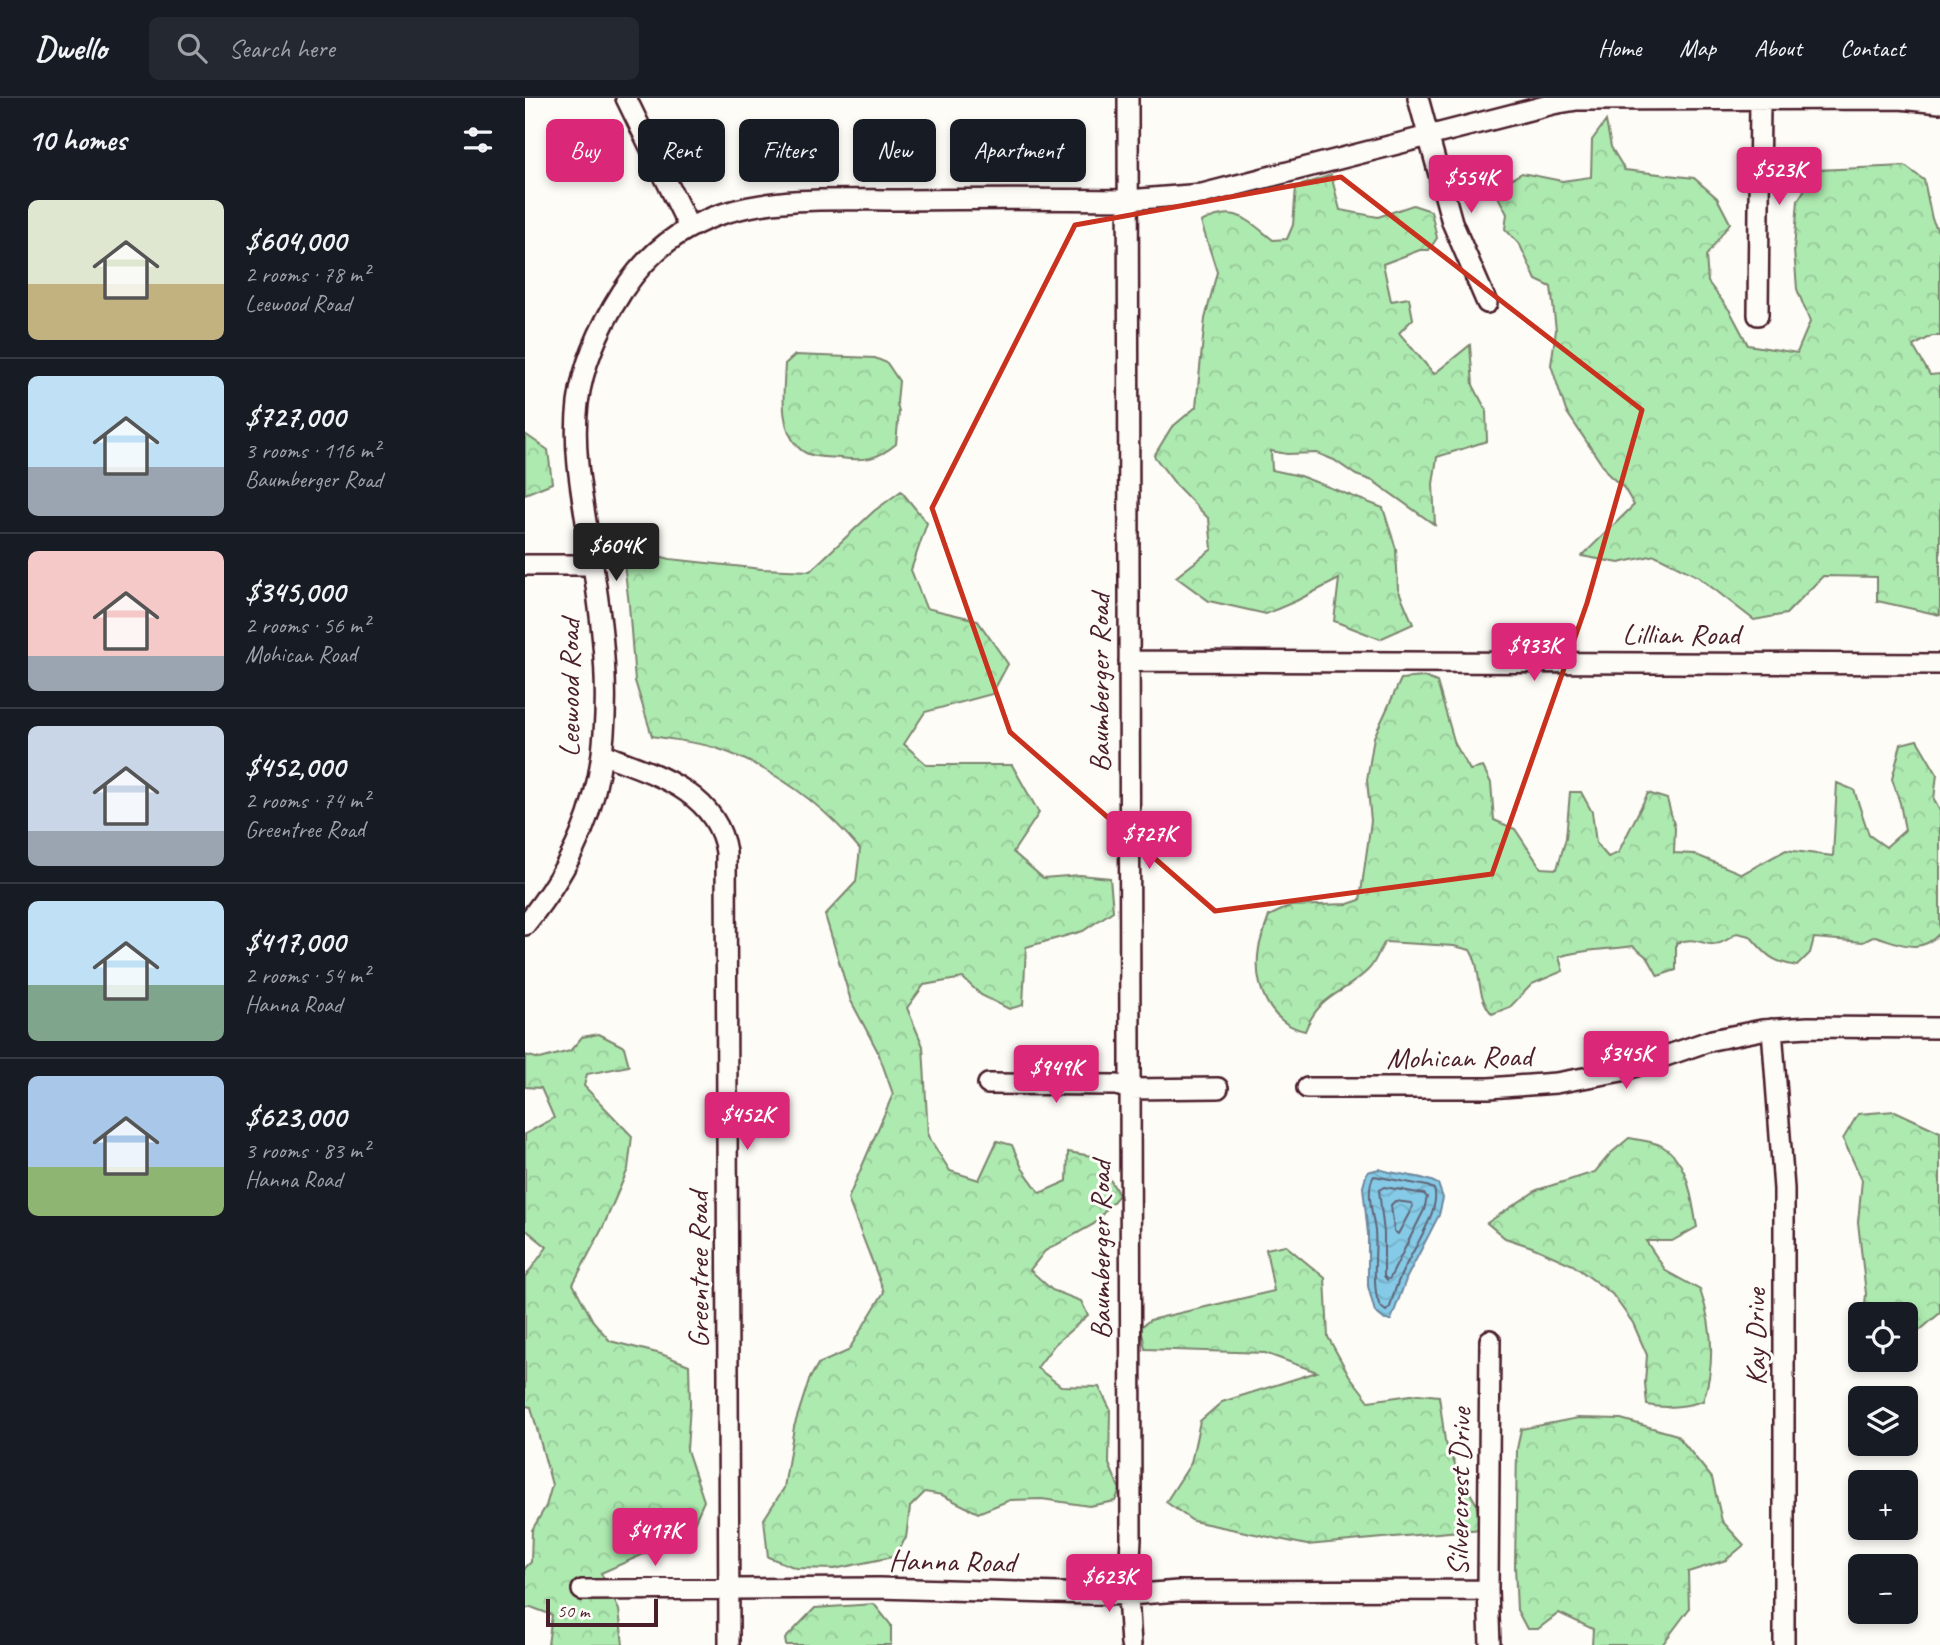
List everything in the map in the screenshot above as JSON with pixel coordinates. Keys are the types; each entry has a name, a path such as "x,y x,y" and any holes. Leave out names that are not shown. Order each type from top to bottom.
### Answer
{"street":[{"path":"625,98 689,227"},
{"name":"Baumberger Road","path":"1128,98 1131,1539 1128,1595 1131,1645"},
{"path":"1418,98 1452,222 1487,303"},
{"path":"1758,316 1760,99"},
{"name":"Leewood Road","path":"525,925 563,874 581,837 602,754 605,722 600,618 576,441 578,405 585,370 604,326 628,284 651,256 689,227 741,209 811,200 1128,200 1202,194 1577,100 1899,99 1940,103"},
{"path":"525,565 593,565"},
{"name":"Lillian Road","path":"1129,661 1940,664"},
{"name":"Greentree Road","path":"602,754 675,785 703,806 719,824 724,838 727,879 729,1645"},
{"name":"Mohican Road","path":"1307,1088 1489,1088 1556,1083 1622,1071 1712,1040 1772,1029 1940,1028"},
{"name":"Kay Drive","path":"1772,1029 1784,1203 1784,1645"},
{"path":"988,1084 1218,1088"},
{"name":"Silvercrest Drive","path":"1490,1340 1490,1645"},
{"name":"Hanna Road","path":"582,1590 879,1588 1128,1595 1178,1591 1488,1590"}],"highlighted area":[{"path":"1341,177 1642,410 1587,603 1492,874 1215,911 1010,732 932,508 1075,225"}],"green space":[{"path":"1606,121 1611,147 1625,170 1694,178 1717,198 1730,223 1706,256 1708,282 1730,311 1748,345 1797,353 1810,322 1797,289 1794,250 1798,200 1817,170 1905,166 1924,180 1932,219 1940,235 1940,336 1932,336 1913,346 1930,375 1940,374 1940,615 1877,601 1877,577 1823,576 1786,614 1754,620 1697,576 1655,555 1619,563 1582,556 1634,505 1624,488 1609,475 1566,411 1551,365 1556,330 1551,287 1536,280 1520,245 1505,229 1507,214 1494,189 1522,173 1562,181 1591,177 1592,140"},
{"path":"1331,175 1340,210 1378,217 1413,205 1431,211 1437,238 1429,250 1420,250 1383,264 1391,301 1409,298 1413,319 1399,333 1434,374 1470,345 1473,385 1486,410 1487,441 1437,457 1433,484 1435,525 1373,481 1356,475 1334,460 1317,453 1287,454 1271,451 1272,470 1300,476 1383,508 1396,549 1398,589 1413,624 1380,639 1334,621 1339,579 1266,614 1209,601 1176,577 1212,549 1209,519 1177,486 1154,456 1171,428 1196,407 1205,319 1217,272 1201,222 1232,214 1247,220 1273,240 1287,239 1293,225 1296,187"},
{"path":"795,355 875,358 887,363 899,381 896,444 883,453 863,459 818,456 799,448 788,430 783,396 785,364"},
{"path":"525,434 548,450 552,483 525,494"},
{"path":"901,491 927,523 911,570 926,608 977,620 1008,664 992,694 925,712 904,744 927,765 1012,765 1039,813 1013,852 1043,878 1080,875 1110,878 1113,911 1083,931 1026,947 1023,1005 1009,1009 981,995 963,978 924,985 907,1008 923,1046 928,1136 950,1171 979,1180 997,1141 1012,1145 1022,1168 1040,1193 1067,1181 1068,1152 1097,1157 1119,1195 1094,1224 1045,1251 1030,1270 1052,1290 1081,1301 1088,1315 1055,1344 1037,1368 1061,1386 1099,1387 1110,1409 1109,1464 1120,1490 1115,1501 1089,1506 1042,1499 1010,1500 978,1513 942,1495 925,1492 910,1507 906,1538 892,1557 834,1569 796,1568 768,1557 764,1519 784,1488 794,1427 809,1380 818,1364 848,1351 884,1292 848,1199 893,1094 878,1052 851,1001 825,915 856,882 860,849 813,802 757,766 716,748 652,736 635,681 622,546 670,559 762,569 810,571 874,511"},
{"path":"1424,677 1437,682 1455,744 1470,770 1483,767 1491,783 1494,820 1515,829 1541,868 1557,869 1566,838 1570,792 1581,792 1592,812 1596,843 1608,857 1618,853 1648,793 1667,799 1675,828 1674,853 1694,854 1742,874 1786,850 1833,856 1837,783 1854,790 1869,835 1886,847 1905,830 1892,779 1901,744 1917,740 1937,774 1934,800 1940,811 1940,933 1925,944 1917,946 1875,936 1863,942 1814,938 1810,953 1797,966 1775,960 1750,936 1737,933 1718,944 1686,940 1676,943 1676,970 1658,976 1648,958 1633,946 1576,952 1559,957 1563,971 1532,984 1510,1007 1492,1014 1483,998 1470,950 1454,946 1385,942 1370,967 1325,1002 1311,1018 1305,1031 1292,1027 1273,1011 1261,988 1258,975 1259,948 1269,916 1290,906 1348,904 1360,900 1371,821 1367,780 1374,737 1401,679"},
{"path":"599,1034 624,1047 629,1066 587,1074 584,1086 632,1136 628,1169 603,1227 573,1284 593,1321 610,1341 661,1354 689,1365 687,1450 704,1501 689,1534 601,1573 619,1610 623,1645 548,1645 552,1615 531,1607 525,1609 525,1568 531,1562 532,1530 546,1506 552,1485 531,1407 525,1406 525,1277 547,1247 525,1229 525,1134 554,1118 541,1088 525,1087 525,1055 540,1059 570,1051 582,1037"},
{"path":"1895,1111 1940,1132 1940,1313 1918,1332 1918,1302 1865,1302 1858,1222 1862,1180 1843,1139 1858,1114"},
{"path":"1629,1138 1658,1144 1671,1153 1684,1171 1691,1193 1697,1227 1672,1241 1646,1241 1666,1271 1700,1290 1708,1318 1711,1359 1707,1387 1703,1401 1689,1405 1647,1405 1647,1355 1633,1323 1612,1294 1573,1265 1505,1238 1487,1223 1537,1190 1595,1172 1610,1154"},
{"path":"1285,1245 1325,1278 1328,1337 1349,1375 1369,1401 1418,1394 1439,1396 1445,1441 1459,1474 1476,1503 1481,1529 1307,1545 1193,1521 1166,1502 1191,1463 1200,1421 1222,1402 1317,1372 1265,1353 1145,1349 1141,1327 1150,1320 1274,1291 1266,1249"},
{"path":"1578,1418 1621,1419 1677,1435 1712,1478 1722,1521 1744,1545 1726,1560 1688,1572 1689,1609 1662,1645 1592,1645 1593,1629 1559,1613 1538,1629 1527,1629 1517,1610 1517,1449 1521,1429"},
{"path":"874,1604 891,1625 891,1645 786,1645 785,1639 815,1608"}],"water":[{"path":"1379,1169 1438,1184 1443,1198 1439,1215 1407,1277 1391,1320 1385,1320 1375,1312 1368,1286 1368,1234 1363,1187 1367,1172"}]}
